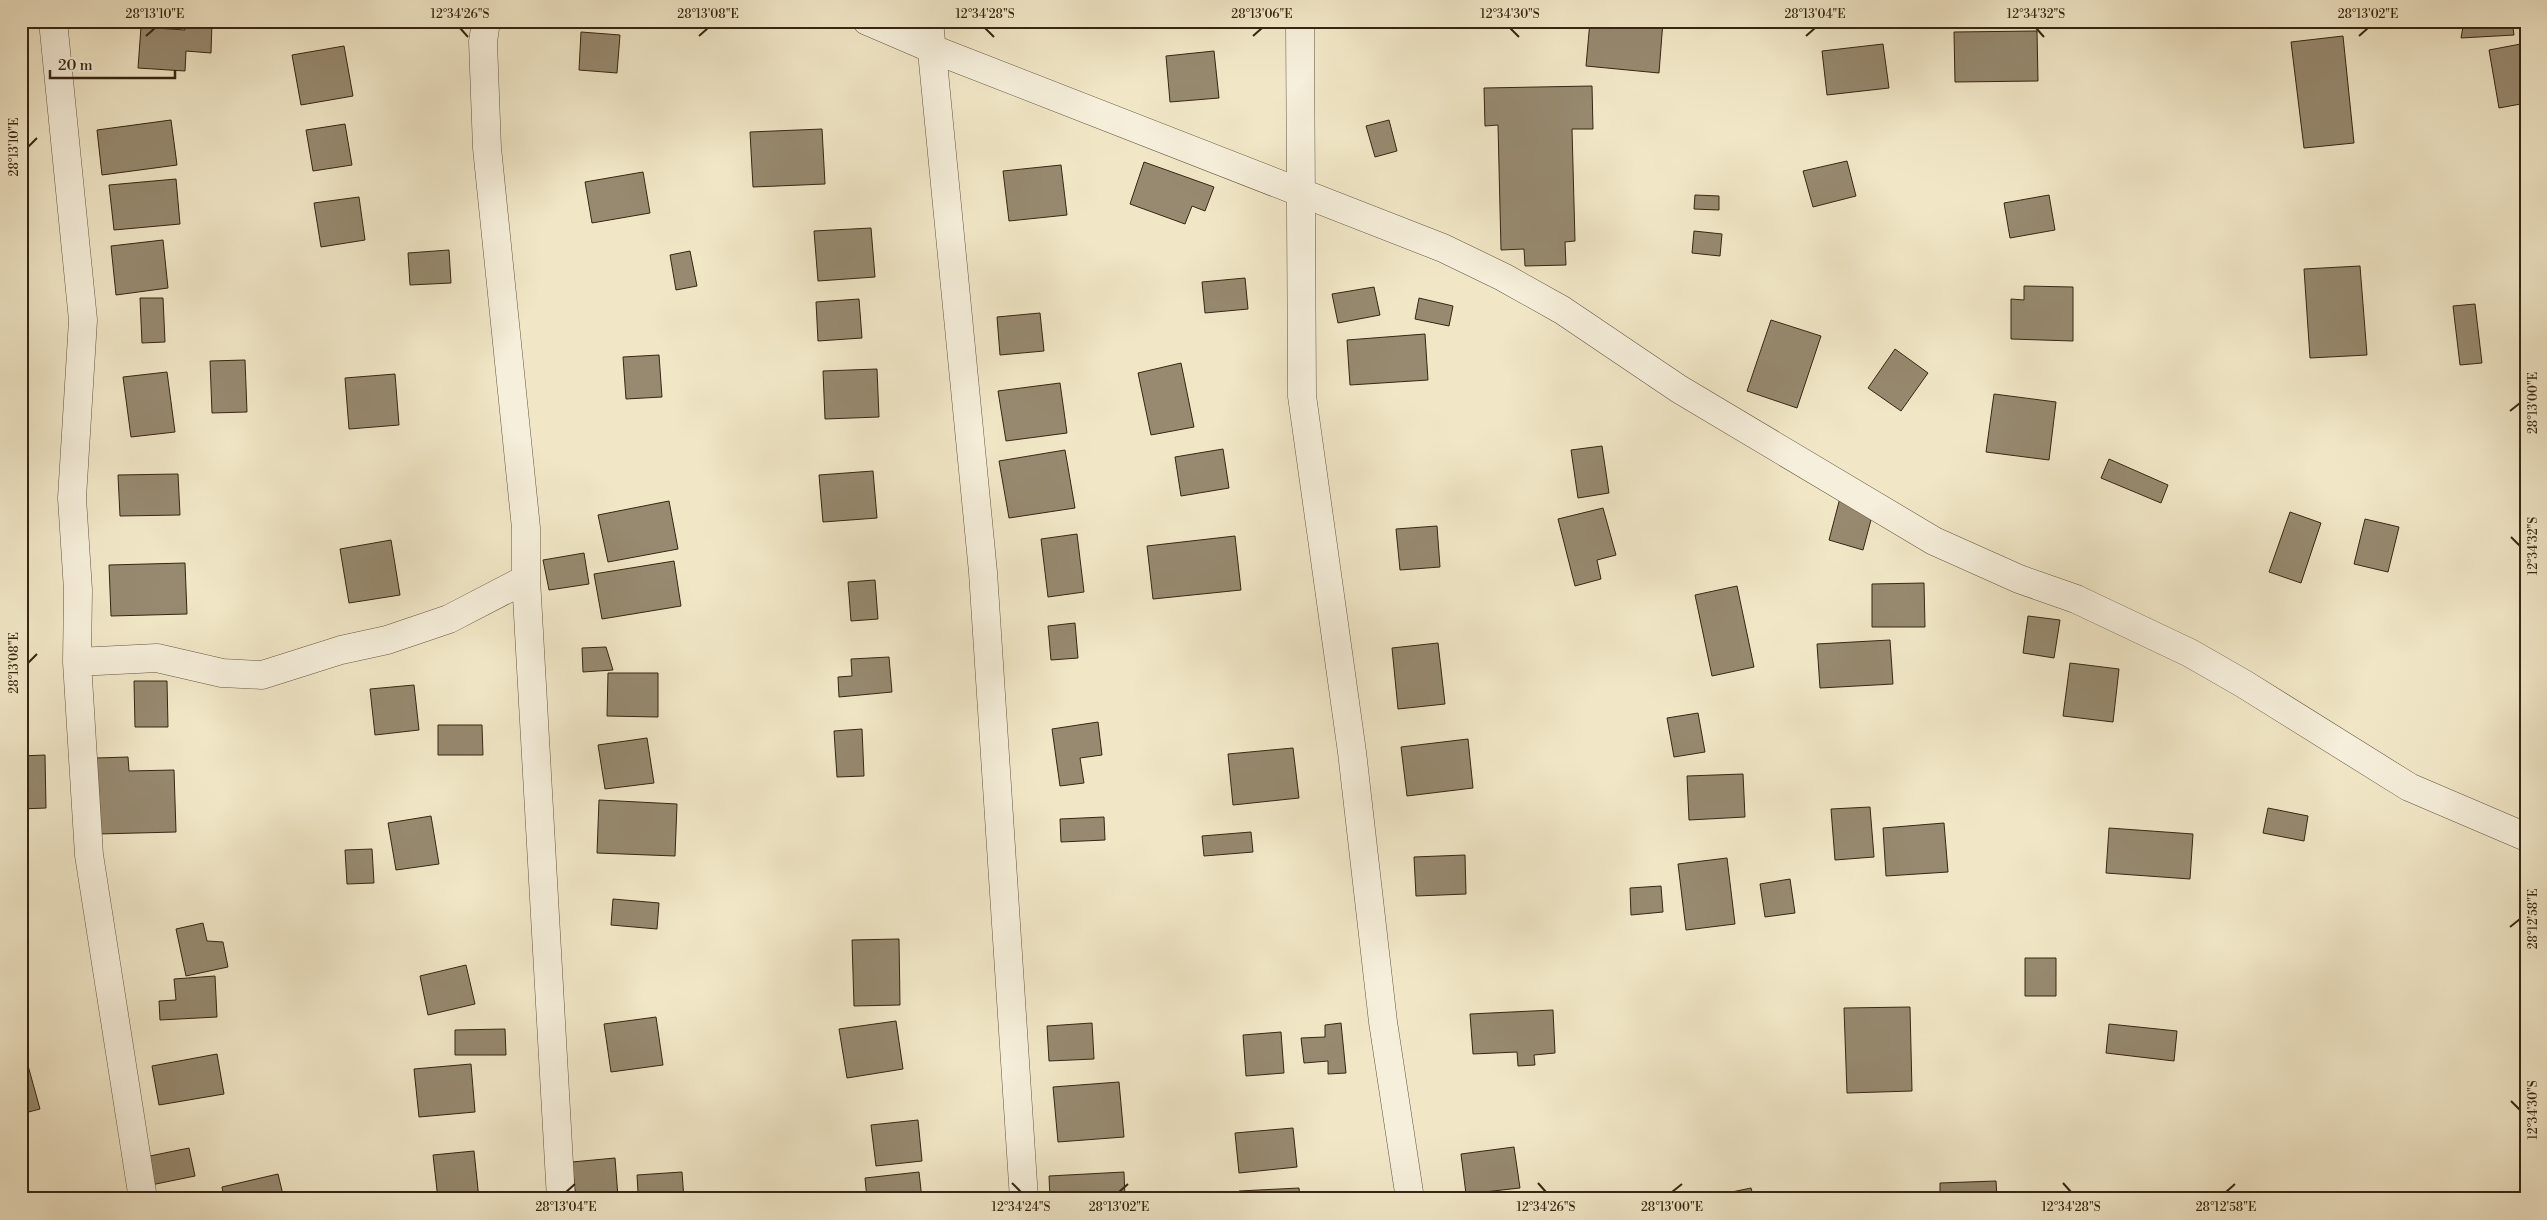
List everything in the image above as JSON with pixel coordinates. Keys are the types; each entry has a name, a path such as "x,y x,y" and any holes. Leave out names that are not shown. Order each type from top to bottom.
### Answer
{"street":[{"path":"53,21 82,320 72,498 78,590 77,662 89,855 142,1199"},
{"path":"486,21 483,42 487,148 526,528 526,579 561,1199"},
{"path":"867,21 930,48 1443,248 1503,277 1562,310 1679,389 1934,541 2019,579 2076,599 2190,653 2302,719 2409,786 2526,837"},
{"path":"929,21 930,48 983,572 1024,1199"},
{"path":"1300,21 1302,396 1352,752 1383,1022 1410,1199"},
{"path":"77,662 157,658 222,673 262,675 341,650 387,640 449,619 526,579"}],"building":[{"path":"185,21 212,21 211,53 186,51 185,71 138,68 141,27 185,30"},
{"path":"1590,21 1663,21 1659,73 1586,66"},
{"path":"2464,21 2512,21 2514,35 2461,38"},
{"path":"2037,31 2038,81 1955,82 1954,32"},
{"path":"581,32 620,35 617,73 579,70"},
{"path":"2343,36 2354,143 2304,148 2291,42"},
{"path":"2526,43 2526,103 2499,108 2489,50"},
{"path":"1883,44 1889,88 1827,95 1822,51"},
{"path":"344,46 353,96 301,105 292,55"},
{"path":"1214,51 1219,98 1170,102 1166,56"},
{"path":"1592,86 1593,129 1572,129 1575,241 1565,242 1566,265 1525,266 1524,249 1501,250 1498,125 1485,126 1484,88"},
{"path":"171,120 177,165 102,175 97,130"},
{"path":"1389,120 1397,151 1375,157 1366,126"},
{"path":"345,124 352,165 313,171 306,130"},
{"path":"822,129 825,184 753,187 750,132"},
{"path":"1847,161 1856,196 1813,207 1803,171"},
{"path":"1144,162 1214,187 1205,211 1192,206 1185,224 1130,204"},
{"path":"1061,165 1067,215 1009,221 1003,171"},
{"path":"643,172 650,213 592,223 585,182"},
{"path":"176,179 180,224 114,230 109,185"},
{"path":"1695,195 1719,196 1719,210 1694,209"},
{"path":"2049,195 2055,230 2010,238 2004,203"},
{"path":"359,197 365,240 321,247 314,203"},
{"path":"871,228 875,277 818,281 814,231"},
{"path":"1694,231 1722,234 1720,256 1692,253"},
{"path":"163,240 168,288 116,295 111,246"},
{"path":"449,250 451,283 410,285 408,253"},
{"path":"690,251 697,286 676,290 670,255"},
{"path":"2360,266 2367,355 2310,358 2304,269"},
{"path":"1245,278 1248,309 1205,313 1202,282"},
{"path":"2024,286 2073,287 2073,341 2011,339 2011,299 2024,300"},
{"path":"1374,287 1380,315 1338,323 1332,294"},
{"path":"140,298 163,298 165,342 142,343"},
{"path":"1419,298 1453,306 1449,326 1415,319"},
{"path":"859,299 862,338 818,341 816,302"},
{"path":"2475,304 2482,363 2460,365 2453,306"},
{"path":"1040,313 1044,351 1000,355 997,317"},
{"path":"1771,320 1821,336 1797,408 1747,391"},
{"path":"1425,334 1428,380 1350,385 1347,340"},
{"path":"1895,349 1928,373 1901,411 1868,388"},
{"path":"659,355 662,397 626,399 623,357"},
{"path":"245,360 247,412 212,413 210,361"},
{"path":"1181,363 1194,427 1151,435 1138,373"},
{"path":"877,369 879,417 825,419 823,371"},
{"path":"167,372 175,432 131,437 123,377"},
{"path":"395,374 399,425 349,429 345,378"},
{"path":"1060,383 1067,433 1006,441 998,391"},
{"path":"1994,394 2056,402 2049,460 1986,452"},
{"path":"1602,446 1609,493 1578,498 1571,450"},
{"path":"1223,449 1229,488 1181,496 1175,457"},
{"path":"1065,450 1075,508 1009,518 999,461"},
{"path":"2109,459 2168,485 2161,503 2101,478"},
{"path":"873,471 877,518 823,522 819,475"},
{"path":"178,474 180,515 120,516 118,475"},
{"path":"1840,498 1872,516 1863,550 1829,540"},
{"path":"669,501 678,549 608,562 598,515"},
{"path":"1603,508 1616,555 1597,560 1601,579 1575,586 1558,519"},
{"path":"2290,512 2321,523 2301,583 2269,572"},
{"path":"2365,519 2399,527 2388,572 2354,564"},
{"path":"1437,526 1440,567 1400,570 1396,529"},
{"path":"1077,534 1084,592 1048,597 1041,539"},
{"path":"1235,536 1241,590 1153,599 1147,546"},
{"path":"391,540 400,595 349,603 340,549"},
{"path":"584,553 589,584 549,590 543,560"},
{"path":"674,561 681,606 602,619 594,574"},
{"path":"185,563 187,614 111,616 109,565"},
{"path":"875,580 878,619 851,621 848,582"},
{"path":"1924,583 1925,627 1872,627 1872,584"},
{"path":"1737,586 1754,667 1712,676 1695,595"},
{"path":"2028,616 2060,620 2054,658 2023,653"},
{"path":"1075,623 1078,658 1051,660 1048,626"},
{"path":"1890,640 1893,684 1820,688 1817,644"},
{"path":"1438,643 1445,704 1398,709 1392,648"},
{"path":"606,647 613,670 583,672 582,648"},
{"path":"889,657 892,692 839,697 838,677 852,676 851,659"},
{"path":"2070,663 2119,669 2113,722 2063,716"},
{"path":"608,673 658,673 658,717 607,716"},
{"path":"134,681 167,681 168,727 135,727"},
{"path":"414,685 419,730 375,735 370,689"},
{"path":"1698,713 1705,752 1674,757 1667,718"},
{"path":"1098,722 1102,755 1080,758 1084,783 1060,786 1052,729"},
{"path":"438,725 482,725 483,755 438,755"},
{"path":"862,729 864,776 837,777 834,731"},
{"path":"647,738 654,783 605,789 598,745"},
{"path":"1468,739 1473,788 1407,796 1401,747"},
{"path":"1293,748 1299,798 1233,805 1228,754"},
{"path":"45,755 46,808 21,809 21,756"},
{"path":"128,757 129,771 174,770 176,832 98,834 96,758"},
{"path":"1743,774 1745,817 1689,820 1687,776"},
{"path":"599,800 677,804 675,856 597,853"},
{"path":"1870,807 1874,857 1835,860 1831,809"},
{"path":"2268,808 2308,816 2304,841 2263,833"},
{"path":"431,816 439,864 396,870 388,823"},
{"path":"1104,817 1105,840 1061,842 1060,819"},
{"path":"1944,823 1948,872 1886,876 1883,828"},
{"path":"2109,828 2193,834 2190,879 2106,873"},
{"path":"1251,832 1253,852 1204,856 1202,836"},
{"path":"372,849 374,883 347,884 345,850"},
{"path":"1465,855 1466,894 1416,896 1414,857"},
{"path":"1727,858 1735,924 1686,930 1678,864"},
{"path":"1790,879 1795,913 1765,917 1760,884"},
{"path":"1661,886 1663,912 1631,915 1630,888"},
{"path":"613,899 659,903 657,929 611,925"},
{"path":"203,923 207,941 223,942 228,967 186,976 176,929"},
{"path":"899,939 900,1005 854,1006 852,940"},
{"path":"2025,958 2056,958 2056,996 2025,996"},
{"path":"466,965 475,1004 428,1015 420,976"},
{"path":"215,976 217,1017 160,1020 159,1001 176,1000 174,979"},
{"path":"1910,1007 1912,1091 1847,1093 1844,1008"},
{"path":"1553,1010 1555,1053 1534,1055 1535,1065 1518,1066 1517,1052 1473,1054 1470,1014"},
{"path":"656,1017 663,1065 611,1072 604,1024"},
{"path":"896,1021 903,1069 847,1078 839,1029"},
{"path":"1092,1023 1094,1059 1049,1061 1047,1026"},
{"path":"1341,1023 1346,1073 1328,1074 1328,1061 1304,1063 1301,1038 1325,1037 1325,1025"},
{"path":"2109,1024 2177,1031 2174,1061 2106,1053"},
{"path":"505,1029 506,1055 455,1055 455,1030"},
{"path":"1281,1032 1284,1073 1246,1076 1243,1035"},
{"path":"217,1054 224,1094 159,1105 152,1066"},
{"path":"27,1062 40,1109 21,1114 21,1063"},
{"path":"471,1064 475,1112 419,1117 414,1069"},
{"path":"1119,1082 1124,1137 1058,1142 1053,1087"},
{"path":"918,1120 922,1161 876,1166 871,1125"},
{"path":"1293,1128 1297,1167 1239,1173 1235,1133"},
{"path":"1514,1147 1520,1188 1466,1194 1461,1154"},
{"path":"189,1148 195,1176 151,1185 145,1157"},
{"path":"474,1151 479,1199 438,1199 433,1155"},
{"path":"615,1158 618,1197 576,1199 572,1162"},
{"path":"682,1172 684,1199 626,1199 638,1192 637,1175"},
{"path":"919,1172 922,1199 867,1199 865,1178"},
{"path":"1124,1172 1125,1199 1050,1199 1049,1176"},
{"path":"278,1174 284,1199 224,1199 222,1187"},
{"path":"1996,1181 1997,1199 1940,1199 1940,1183"},
{"path":"1299,1188 1300,1199 1240,1199 1239,1191"},
{"path":"1751,1188 1754,1199 1698,1199"}]}
